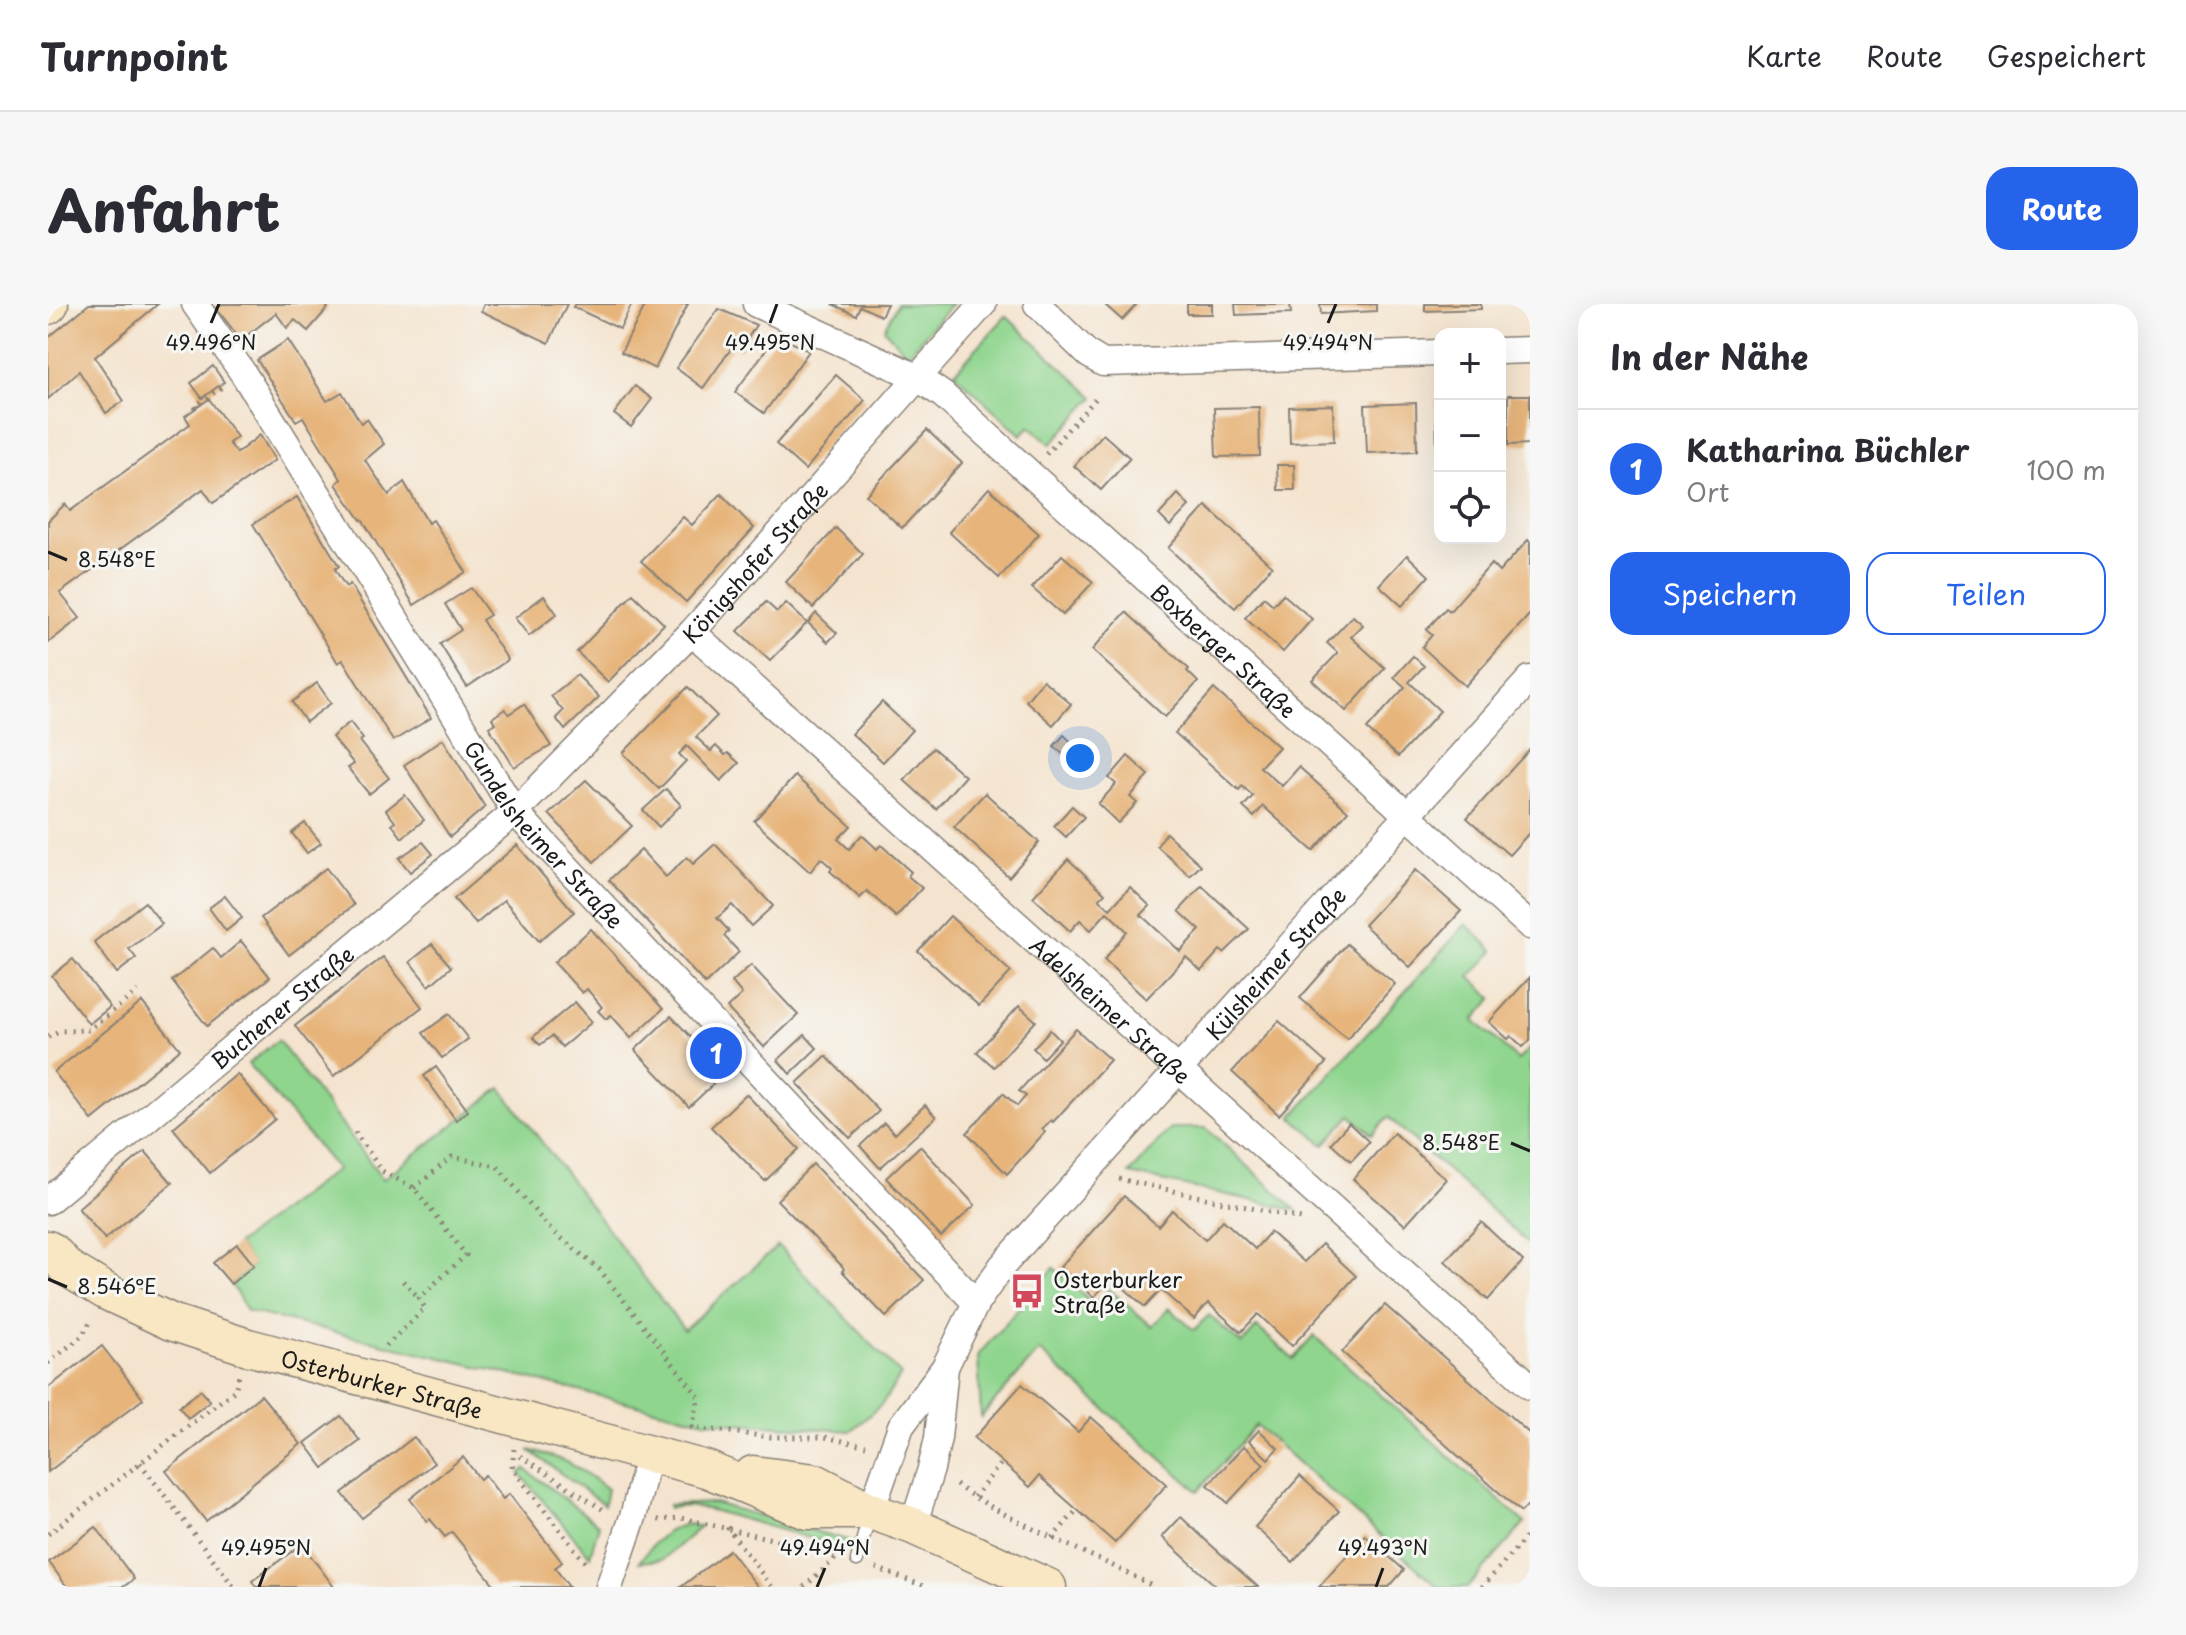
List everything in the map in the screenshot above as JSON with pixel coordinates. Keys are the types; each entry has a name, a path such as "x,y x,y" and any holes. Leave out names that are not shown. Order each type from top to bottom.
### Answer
{"street":[{"name":"Gundelsheimer Straße","path":"195,304 251,385 515,812 976,1303"},
{"name":"Boxberger Straße","path":"756,304 917,377 943,395 1530,926"},
{"name":"Königshofer Straße","path":"515,812 692,632 983,304"},
{"path":"1037,304 1088,354 1103,363 1434,353"},
{"path":"1506,351 1530,350"},
{"name":"Adelsheimer Straße","path":"692,632 1530,1386"},
{"name":"Külsheimer Straße","path":"871,1511 901,1426 945,1367 976,1303 1002,1266 1530,679"},
{"name":"Buchener Straße","path":"48,1201 515,812"},
{"name":"Osterburker Straße","path":"54,1261 107,1292 171,1322 248,1347 706,1469 807,1511 871,1511 913,1526 1048,1587"},
{"name":"Külsheimer Straße","path":"913,1526 938,1438 945,1367"},
{"path":"611,1583 633,1517 649,1454"}],"lane":[{"path":"857,1560 871,1511"}],"path":[{"path":"1030,473 1098,396"},
{"path":"48,1037 61,1031 89,1030 138,991"},
{"path":"355,1132 382,1171 414,1188 466,1255 419,1298"},
{"path":"414,1188 452,1157 497,1166 549,1228 600,1270 699,1397 692,1428"},
{"path":"1097,1161 1117,1178 1310,1221 1326,1204"},
{"path":"395,1356 380,1352 425,1308 403,1281"},
{"path":"48,1363 82,1336 92,1319"},
{"path":"48,1534 235,1390 248,1347"},
{"path":"680,1425 770,1437 825,1437 889,1453"},
{"path":"513,1454 512,1468 588,1566 611,1583"},
{"path":"974,1497 1002,1462"},
{"path":"140,1463 234,1587"},
{"path":"931,1469 974,1497 1154,1587"},
{"path":"1052,1538 1077,1510"},
{"path":"633,1517 654,1521 681,1518 727,1527 857,1560 926,1587"},
{"path":"727,1527 772,1587"},
{"path":"1482,1587 1530,1533"},
{"path":"804,1587 838,1556"}],"green space":[{"path":"897,304 952,304 907,355 884,329"},
{"path":"1006,316 1094,397 1051,444 1030,426 1021,435 954,373"},
{"path":"1466,924 1494,951 1470,977 1493,998 1474,1020 1518,1060 1530,1048 1530,1245 1388,1117 1372,1135 1351,1115 1324,1145 1292,1117"},
{"path":"278,1040 383,1179 501,1088 684,1330 778,1246 901,1375 882,1404 851,1431 704,1421 247,1311 231,1284 253,1265 237,1244 337,1169 248,1064"},
{"path":"1170,1128 1206,1128 1296,1210 1129,1174"},
{"path":"1054,1268 1094,1304 1109,1289 1152,1327 1169,1308 1194,1330 1209,1315 1242,1344 1257,1327 1293,1359 1314,1336 1525,1523 1468,1587 1438,1587 1256,1425 1198,1491 1039,1351 981,1417 978,1355"},
{"path":"529,1450 562,1460 607,1489 604,1505"},
{"path":"525,1469 599,1525 590,1556 520,1474"},
{"path":"714,1503 850,1541 848,1549 711,1510 688,1506 669,1508 668,1505"},
{"path":"688,1524 700,1527 662,1560 639,1562 660,1538 672,1529"}],"building":[{"path":"89,304 158,304 95,357 124,401 106,413 79,371 48,399 48,338"},
{"path":"222,304 324,304 328,308 308,331 295,320 287,328 276,313 241,340 216,308"},
{"path":"484,304 567,304 549,343 481,311"},
{"path":"575,304 632,304 620,329 573,307"},
{"path":"646,304 688,304 655,369 621,352"},
{"path":"832,304 887,304 881,316 860,306 856,315"},
{"path":"1104,304 1137,304 1122,320"},
{"path":"1187,304 1212,304 1212,314 1187,314"},
{"path":"1235,304 1290,304 1291,313 1236,315"},
{"path":"1320,304 1376,304 1376,311 1321,314"},
{"path":"1425,304 1481,304 1481,309 1425,311"},
{"path":"719,309 756,325 740,350 733,346 703,388 676,368"},
{"path":"777,335 809,351 764,413 735,392"},
{"path":"288,340 327,401 342,392 361,423 367,419 384,444 365,460 389,495 404,482 428,523 433,520 466,572 414,605 362,519 336,484 341,479 303,417 296,421 257,360"},
{"path":"213,366 224,382 202,398 191,383"},
{"path":"836,375 865,400 805,470 776,444"},
{"path":"635,386 652,399 631,427 614,414"},
{"path":"1508,395 1530,395 1530,444 1508,445"},
{"path":"209,399 237,437 229,443 237,453 260,435 275,460 213,503 203,489 60,593 80,618 48,643 48,521 65,504 70,511 190,424 185,416"},
{"path":"1416,403 1417,451 1367,453 1365,405"},
{"path":"1333,405 1334,441 1290,443 1289,407"},
{"path":"1259,407 1260,456 1216,457 1214,408"},
{"path":"927,430 962,463 902,528 866,495"},
{"path":"1103,434 1130,458 1101,490 1074,466"},
{"path":"1277,465 1294,465 1295,490 1278,490"},
{"path":"989,488 1039,534 999,578 949,532"},
{"path":"721,494 754,528 686,602 641,561 683,517 692,525"},
{"path":"1178,494 1189,506 1170,526 1159,515"},
{"path":"297,497 339,566 335,569 340,578 346,587 350,584 431,718 393,741 343,660 338,663 253,524"},
{"path":"1206,506 1272,566 1235,608 1168,548"},
{"path":"836,528 863,554 813,608 786,582"},
{"path":"1528,540 1530,614 1465,686 1422,647 1432,635 1426,630 1446,608 1450,611 1491,564 1499,572"},
{"path":"1062,555 1093,582 1063,615 1032,588"},
{"path":"1407,555 1429,576 1402,606 1379,585"},
{"path":"471,588 490,615 482,620 508,660 467,687 440,644 461,630 445,604"},
{"path":"633,594 664,624 608,682 577,652"},
{"path":"1283,594 1312,619 1283,652 1245,618 1264,597 1273,605"},
{"path":"544,596 557,614 529,636 515,618"},
{"path":"766,602 777,612 786,603 807,623 770,661 738,631"},
{"path":"1126,612 1189,669 1187,671 1198,682 1165,717 1092,650"},
{"path":"816,613 837,633 828,642 808,623"},
{"path":"1353,616 1363,625 1351,637 1385,668 1346,711 1312,680 1338,653 1327,643"},
{"path":"1413,656 1424,666 1409,682 1440,711 1398,757 1367,729 1405,687 1394,677"},
{"path":"577,675 599,697 565,730 556,718 563,711 551,696"},
{"path":"1043,680 1071,704 1053,725 1026,701"},
{"path":"317,683 331,703 306,722 292,702"},
{"path":"688,687 717,716 696,737 711,751 716,746 739,763 721,781 687,746 679,754 686,761 659,789 623,753"},
{"path":"1214,689 1279,747 1260,767 1282,786 1299,767 1348,811 1313,851 1263,806 1254,817 1243,807 1253,796 1242,786 1239,790 1175,733"},
{"path":"882,702 912,730 883,762 852,734"},
{"path":"524,704 551,746 514,767 489,727 495,723 492,718 505,709 509,714"},
{"path":"350,722 363,739 360,741 389,778 369,794 348,768 354,764 332,737"},
{"path":"1064,735 1093,763 1084,773 1054,746"},
{"path":"443,739 485,807 450,837 404,765"},
{"path":"933,748 965,776 936,809 904,780"},
{"path":"1530,749 1530,832 1509,855 1467,818"},
{"path":"1128,756 1149,775 1130,797 1137,803 1118,823 1098,804 1116,784 1109,778"},
{"path":"795,776 851,826 838,839 849,849 862,835 877,849 881,845 911,872 908,876 922,888 896,917 867,891 860,898 830,871 832,868 821,858 810,872 754,821"},
{"path":"586,780 632,826 594,862 549,814"},
{"path":"666,789 681,805 659,827 643,810"},
{"path":"985,793 1039,842 1009,877 954,827"},
{"path":"405,795 424,820 402,838 386,810"},
{"path":"1072,806 1084,817 1066,837 1054,826"},
{"path":"305,823 321,843 307,853 292,833"},
{"path":"1166,833 1201,865 1190,876 1157,846"},
{"path":"423,842 433,854 410,872 399,858"},
{"path":"715,844 773,906 751,926 732,905 717,918 729,931 724,936 739,952 705,984 609,880 641,850 666,877 687,857 693,864"},
{"path":"517,845 574,912 539,941 504,900 476,924 454,899"},
{"path":"1068,859 1105,893 1099,899 1110,909 1130,887 1150,906 1141,915 1180,951 1200,930 1179,911 1202,886 1249,929 1224,953 1220,950 1201,971 1186,957 1146,999 1104,960 1127,931 1107,912 1091,930 1080,920 1070,931 1033,897"},
{"path":"326,868 354,905 289,955 261,918"},
{"path":"1415,870 1461,911 1410,967 1364,925"},
{"path":"225,896 242,918 226,931 209,908"},
{"path":"145,902 162,924 129,949 136,958 117,973 94,942"},
{"path":"950,916 1011,972 979,1006 918,951"},
{"path":"591,929 663,1009 631,1038 611,1015 606,1019 598,1011 602,1007 587,989 582,993 554,962"},
{"path":"241,941 270,977 207,1026 172,981 213,948 221,958"},
{"path":"432,944 451,967 429,986 410,962"},
{"path":"1347,944 1395,984 1347,1039 1300,998"},
{"path":"383,957 422,1007 334,1076 295,1026"},
{"path":"73,959 110,1007 89,1024 52,976"},
{"path":"751,965 798,1015 764,1047 727,1008 742,994 732,982"},
{"path":"1530,977 1530,1040 1523,1047 1511,1036 1508,1039 1489,1022"},
{"path":"142,1002 180,1049 92,1120 54,1072"},
{"path":"575,1002 592,1022 562,1047 552,1036 540,1045 533,1037"},
{"path":"1019,1006 1036,1021 994,1067 977,1052"},
{"path":"449,1014 468,1039 442,1058 423,1033"},
{"path":"671,1016 725,1073 689,1107 635,1050"},
{"path":"1279,1021 1326,1063 1279,1115 1232,1072"},
{"path":"1076,1029 1110,1060 1053,1122 1051,1120 1042,1129 1045,1132 1007,1174 967,1133 1003,1093 1017,1106 1026,1096 1019,1091"},
{"path":"1050,1030 1060,1040 1043,1058 1033,1048"},
{"path":"805,1035 817,1048 790,1074 778,1060"},
{"path":"826,1056 879,1111 850,1138 797,1083"},
{"path":"436,1067 468,1111 456,1120 424,1076"},
{"path":"237,1074 275,1119 210,1173 173,1128"},
{"path":"746,1094 799,1149 765,1181 711,1127"},
{"path":"925,1105 936,1117 880,1168 860,1146 884,1123 895,1134"},
{"path":"1349,1123 1369,1142 1351,1161 1331,1143"},
{"path":"1394,1133 1446,1179 1405,1225 1353,1179"},
{"path":"920,1146 975,1205 941,1237 886,1178"},
{"path":"145,1151 172,1183 105,1239 78,1208"},
{"path":"813,1164 924,1280 886,1317 842,1271 842,1266 777,1200"},
{"path":"1124,1196 1158,1226 1172,1210 1205,1240 1223,1220 1255,1249 1270,1232 1304,1262 1322,1244 1356,1276 1292,1346 1258,1314 1241,1332 1208,1303 1194,1319 1161,1290 1145,1307 1112,1277 1094,1297 1060,1267"},
{"path":"1481,1222 1523,1261 1488,1300 1445,1261"},
{"path":"237,1244 254,1265 231,1284 213,1263"},
{"path":"1385,1305 1530,1434 1530,1503 1521,1512 1342,1352"},
{"path":"102,1346 143,1399 48,1472 48,1388"},
{"path":"1022,1384 1078,1432 1091,1417 1167,1484 1115,1543 1039,1476 1030,1487 974,1438"},
{"path":"201,1390 210,1401 188,1418 179,1407"},
{"path":"261,1395 301,1444 206,1521 166,1471"},
{"path":"341,1416 360,1441 324,1468 305,1443"},
{"path":"1259,1430 1278,1448 1268,1459 1249,1441"},
{"path":"414,1437 434,1463 362,1518 342,1493"},
{"path":"1244,1446 1264,1464 1228,1503 1208,1485"},
{"path":"463,1457 480,1479 485,1475 503,1499 509,1494 562,1562 555,1568 569,1587 496,1587 452,1532 445,1537 430,1519 427,1521 410,1499"},
{"path":"1300,1476 1339,1511 1293,1562 1255,1527"},
{"path":"1181,1517 1258,1587 1217,1587 1162,1537"},
{"path":"96,1527 134,1579 123,1587 67,1587 49,1562"},
{"path":"1365,1535 1404,1570 1389,1587 1319,1587"},
{"path":"302,1544 334,1587 256,1587 252,1581"},
{"path":"729,1550 758,1587 681,1587"}],"place":[{"name":"Katharina Büchler","path":"716,1053"},
{"name":"Osterburker Straße","path":"1027,1291"}]}
